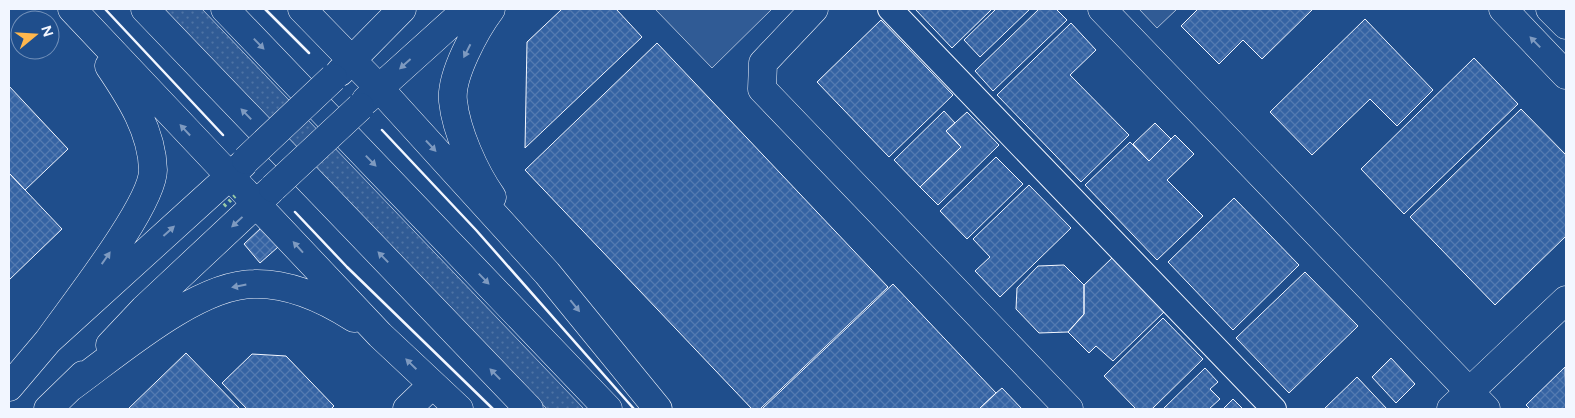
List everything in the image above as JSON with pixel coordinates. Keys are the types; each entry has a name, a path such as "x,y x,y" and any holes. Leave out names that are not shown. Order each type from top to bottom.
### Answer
{"street":[{"path":"71,9 238,168 265,196 380,335 459,409"},
{"path":"9,386 48,341 138,214 152,180 153,170 149,146 138,111 71,9"},
{"path":"145,9 529,409"},
{"path":"225,9 608,409"},
{"path":"302,9 343,69 547,273"},
{"path":"48,341 238,168 343,69 402,9"},
{"path":"48,409 144,309 369,97 467,9"},
{"path":"491,9 482,21 459,67 452,100 461,131 480,180 547,273 658,409"},
{"path":"814,9 763,63 762,89 1068,409"},
{"path":"890,9 1274,409"},
{"path":"1102,9 1469,403 1566,300"},
{"path":"1503,9 1566,75"},
{"path":"1550,9 1566,25"},
{"path":"71,387 181,309 223,290 253,284 272,285 334,305 380,335"},
{"path":"406,409 432,384"}],"shaded area":[{"path":"164,9 202,9 584,409 547,409"},
{"path":"655,9 772,9 712,68"},
{"path":"1139,9 1177,9 1157,28"}],"building":[{"path":"562,9 616,9 642,37 525,148 527,42"},
{"path":"915,9 992,9 952,48"},
{"path":"996,9 1030,9 980,57 964,40"},
{"path":"1039,9 1056,9 1067,20 993,91 975,71"},
{"path":"1198,9 1313,9 1262,59 1243,40 1219,64 1181,26"},
{"path":"1365,19 1433,90 1397,126 1370,99 1312,155 1270,112"},
{"path":"881,20 953,95 889,157 817,82"},
{"path":"1071,23 1096,50 1070,75 1129,135 1081,182 997,95"},
{"path":"657,43 888,287 760,409 752,409 525,170"},
{"path":"1474,58 1518,104 1404,214 1361,169"},
{"path":"9,86 68,149 25,190 9,173"},
{"path":"1521,109 1566,155 1566,236 1495,305 1410,217"},
{"path":"944,111 955,123 946,131 961,147 920,187 894,160"},
{"path":"967,112 999,145 938,205 920,187 961,147 946,131"},
{"path":"1155,123 1171,139 1149,161 1133,144"},
{"path":"1175,135 1194,154 1167,180 1203,216 1157,260 1085,185 1130,142 1149,161"},
{"path":"996,157 1023,184 967,239 940,211"},
{"path":"9,173 62,229 9,280"},
{"path":"1029,185 1071,228 1000,297 975,271 990,257 973,239"},
{"path":"1234,198 1299,265 1233,330 1168,262"},
{"path":"261,228 278,247 260,263 244,244"},
{"path":"1112,258 1164,312 1113,361 1096,346 1089,353 1068,332 1084,314 1084,285"},
{"path":"1064,265 1084,285 1084,314 1068,332 1039,333 1016,309 1017,288 1038,266"},
{"path":"1305,272 1358,326 1289,393 1236,338"},
{"path":"893,284 996,393 979,409 762,409"},
{"path":"1163,318 1203,359 1152,409 1136,409 1104,376"},
{"path":"186,353 240,409 128,409"},
{"path":"252,354 286,356 334,406 331,409 247,409 222,383"},
{"path":"1391,358 1415,384 1396,403 1372,377"},
{"path":"1565,367 1566,409 1530,409 1526,405"},
{"path":"1205,368 1218,382 1210,389 1220,399 1209,409 1163,409"},
{"path":"1357,377 1387,409 1324,409"},
{"path":"1002,388 1022,409 979,409 996,393"},
{"path":"1233,399 1243,409 1223,409"}],"hedge":[{"path":"224,206 235,196"}],"wall":[{"path":"105,9 223,135"},
{"path":"265,9 309,53"},
{"path":"382,130 476,230 634,409"},
{"path":"295,212 347,267 493,409"}]}
